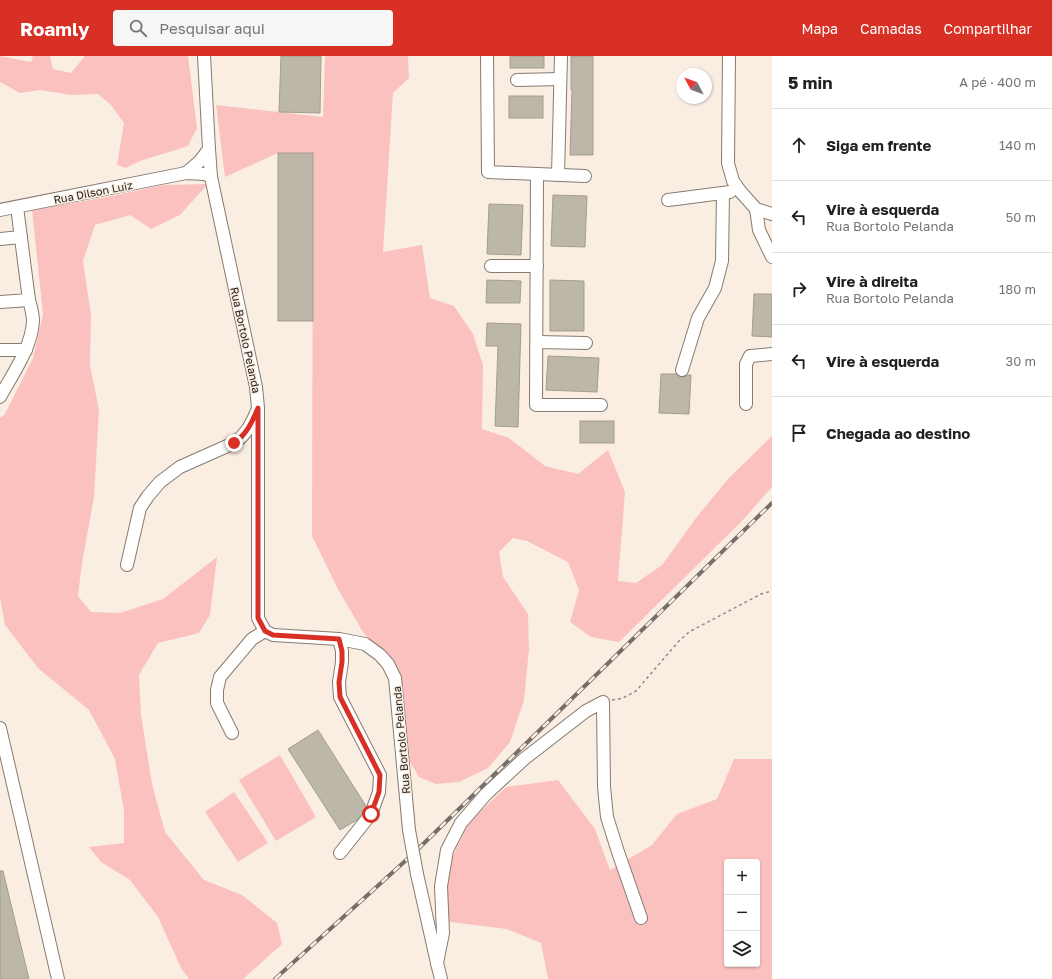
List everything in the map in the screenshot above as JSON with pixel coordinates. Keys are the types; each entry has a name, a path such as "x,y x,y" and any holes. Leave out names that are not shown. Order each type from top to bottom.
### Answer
{"street":[{"name":"Rua Bortolo Pelanda","path":"204,56 211,177 256,387 258,408 258,618 265,631 273,635 339,639 365,644 380,655 388,664 395,678 409,830 417,874 441,979"},
{"path":"487,56 488,172 585,176"},
{"path":"558,175 561,56"},
{"path":"729,56 728,163 733,180 740,191 756,209 772,214"},
{"path":"517,80 560,79"},
{"path":"186,173 200,161 209,149"},
{"path":"186,173 205,174 211,177"},
{"name":"Rua Dilson Luiz","path":"0,210 186,173"},
{"path":"537,174 536,405 601,406"},
{"path":"668,200 740,191"},
{"path":"682,370 698,318 715,288 722,261 724,193"},
{"path":"0,398 26,350 32,332 33,320 17,207"},
{"path":"756,209 759,230 772,258"},
{"path":"0,239 21,237"},
{"path":"491,266 537,266"},
{"path":"0,302 29,300"},
{"path":"537,342 586,343"},
{"path":"0,350 26,350"},
{"path":"746,404 746,364 750,356 772,354"},
{"path":"127,565 140,508 148,496 160,482 180,467 242,438 248,431 258,408"},
{"path":"232,733 217,703 217,690 220,677 252,639 265,631"},
{"path":"339,639 342,651 339,682 340,697 380,775 379,792 371,814 340,853"},
{"path":"437,963 443,933 441,886 447,850 461,823 486,794 524,759 586,711 603,702 604,787 607,817 641,918"},
{"path":"0,728 58,979"}],"path":[{"path":"603,702 623,698 636,691 678,642 689,632 761,594 772,591"}],"shaded area":[{"path":"0,56 31,62 33,56 50,56 53,69 71,73 85,56 188,56 197,128 188,146 148,158 126,168 117,165 124,123 111,105 98,94 72,95 40,90 20,93 0,82"},
{"path":"325,56 408,56 409,78 393,93 383,252 422,245 430,298 454,306 473,334 483,365 482,429 509,438 545,466 578,474 608,450 625,492 618,581 636,583 662,565 696,518 728,479 772,436 772,487 741,522 619,642 591,637 570,622 579,590 568,562 527,541 513,538 499,552 503,577 528,614 529,649 524,700 510,742 488,768 459,782 436,784 419,777 410,762 406,722 398,678 363,632 338,589 312,536 313,153 278,153 225,177 216,105 323,117"},
{"path":"208,184 180,215 151,229 130,215 95,225 83,261 91,315 90,365 99,410 94,497 82,563 78,596 91,612 120,613 163,599 217,557 210,615 199,633 158,643 139,675 141,715 152,784 165,832 204,880 242,895 277,923 282,944 243,979 189,979 181,968 158,917 130,880 101,862 89,847 124,843 124,811 115,759 89,710 38,668 5,625 0,598 0,418 5,414 33,358 43,314 32,210 102,198 164,185"},
{"path":"280,755 316,817 276,841 239,780"},
{"path":"734,759 772,759 772,979 548,979 541,943 507,929 450,922 446,902 445,872 470,821 506,787 558,780 595,829 610,870 652,845 677,814 717,799"},
{"path":"234,792 268,843 238,862 205,812"}],"building":[{"path":"281,56 321,56 320,113 279,112"},
{"path":"510,56 544,56 544,68 510,68"},
{"path":"571,56 593,56 593,155 570,155 572,90"},
{"path":"509,96 543,96 543,118 509,118"},
{"path":"278,153 313,153 313,321 278,321"},
{"path":"553,195 587,196 585,247 551,246"},
{"path":"489,204 523,205 521,255 487,254"},
{"path":"487,280 521,281 520,303 486,303"},
{"path":"550,280 584,281 584,331 550,331"},
{"path":"754,294 772,294 772,337 752,336"},
{"path":"487,323 521,324 518,427 495,426 498,346 486,346"},
{"path":"548,356 599,358 597,392 546,390"},
{"path":"661,374 676,374 679,377 691,375 689,414 659,413"},
{"path":"580,421 614,421 614,443 580,443"},
{"path":"318,730 366,806 357,820 340,830 288,749"},
{"path":"0,871 3,871 29,979 0,979"}],"railway":[{"path":"275,979 414,853 772,503"}],"route":[{"path":"234,443 242,438 248,431 258,408 258,618 265,631 273,635 339,639 342,651 339,682 340,697 380,775 379,792 371,814"}]}
